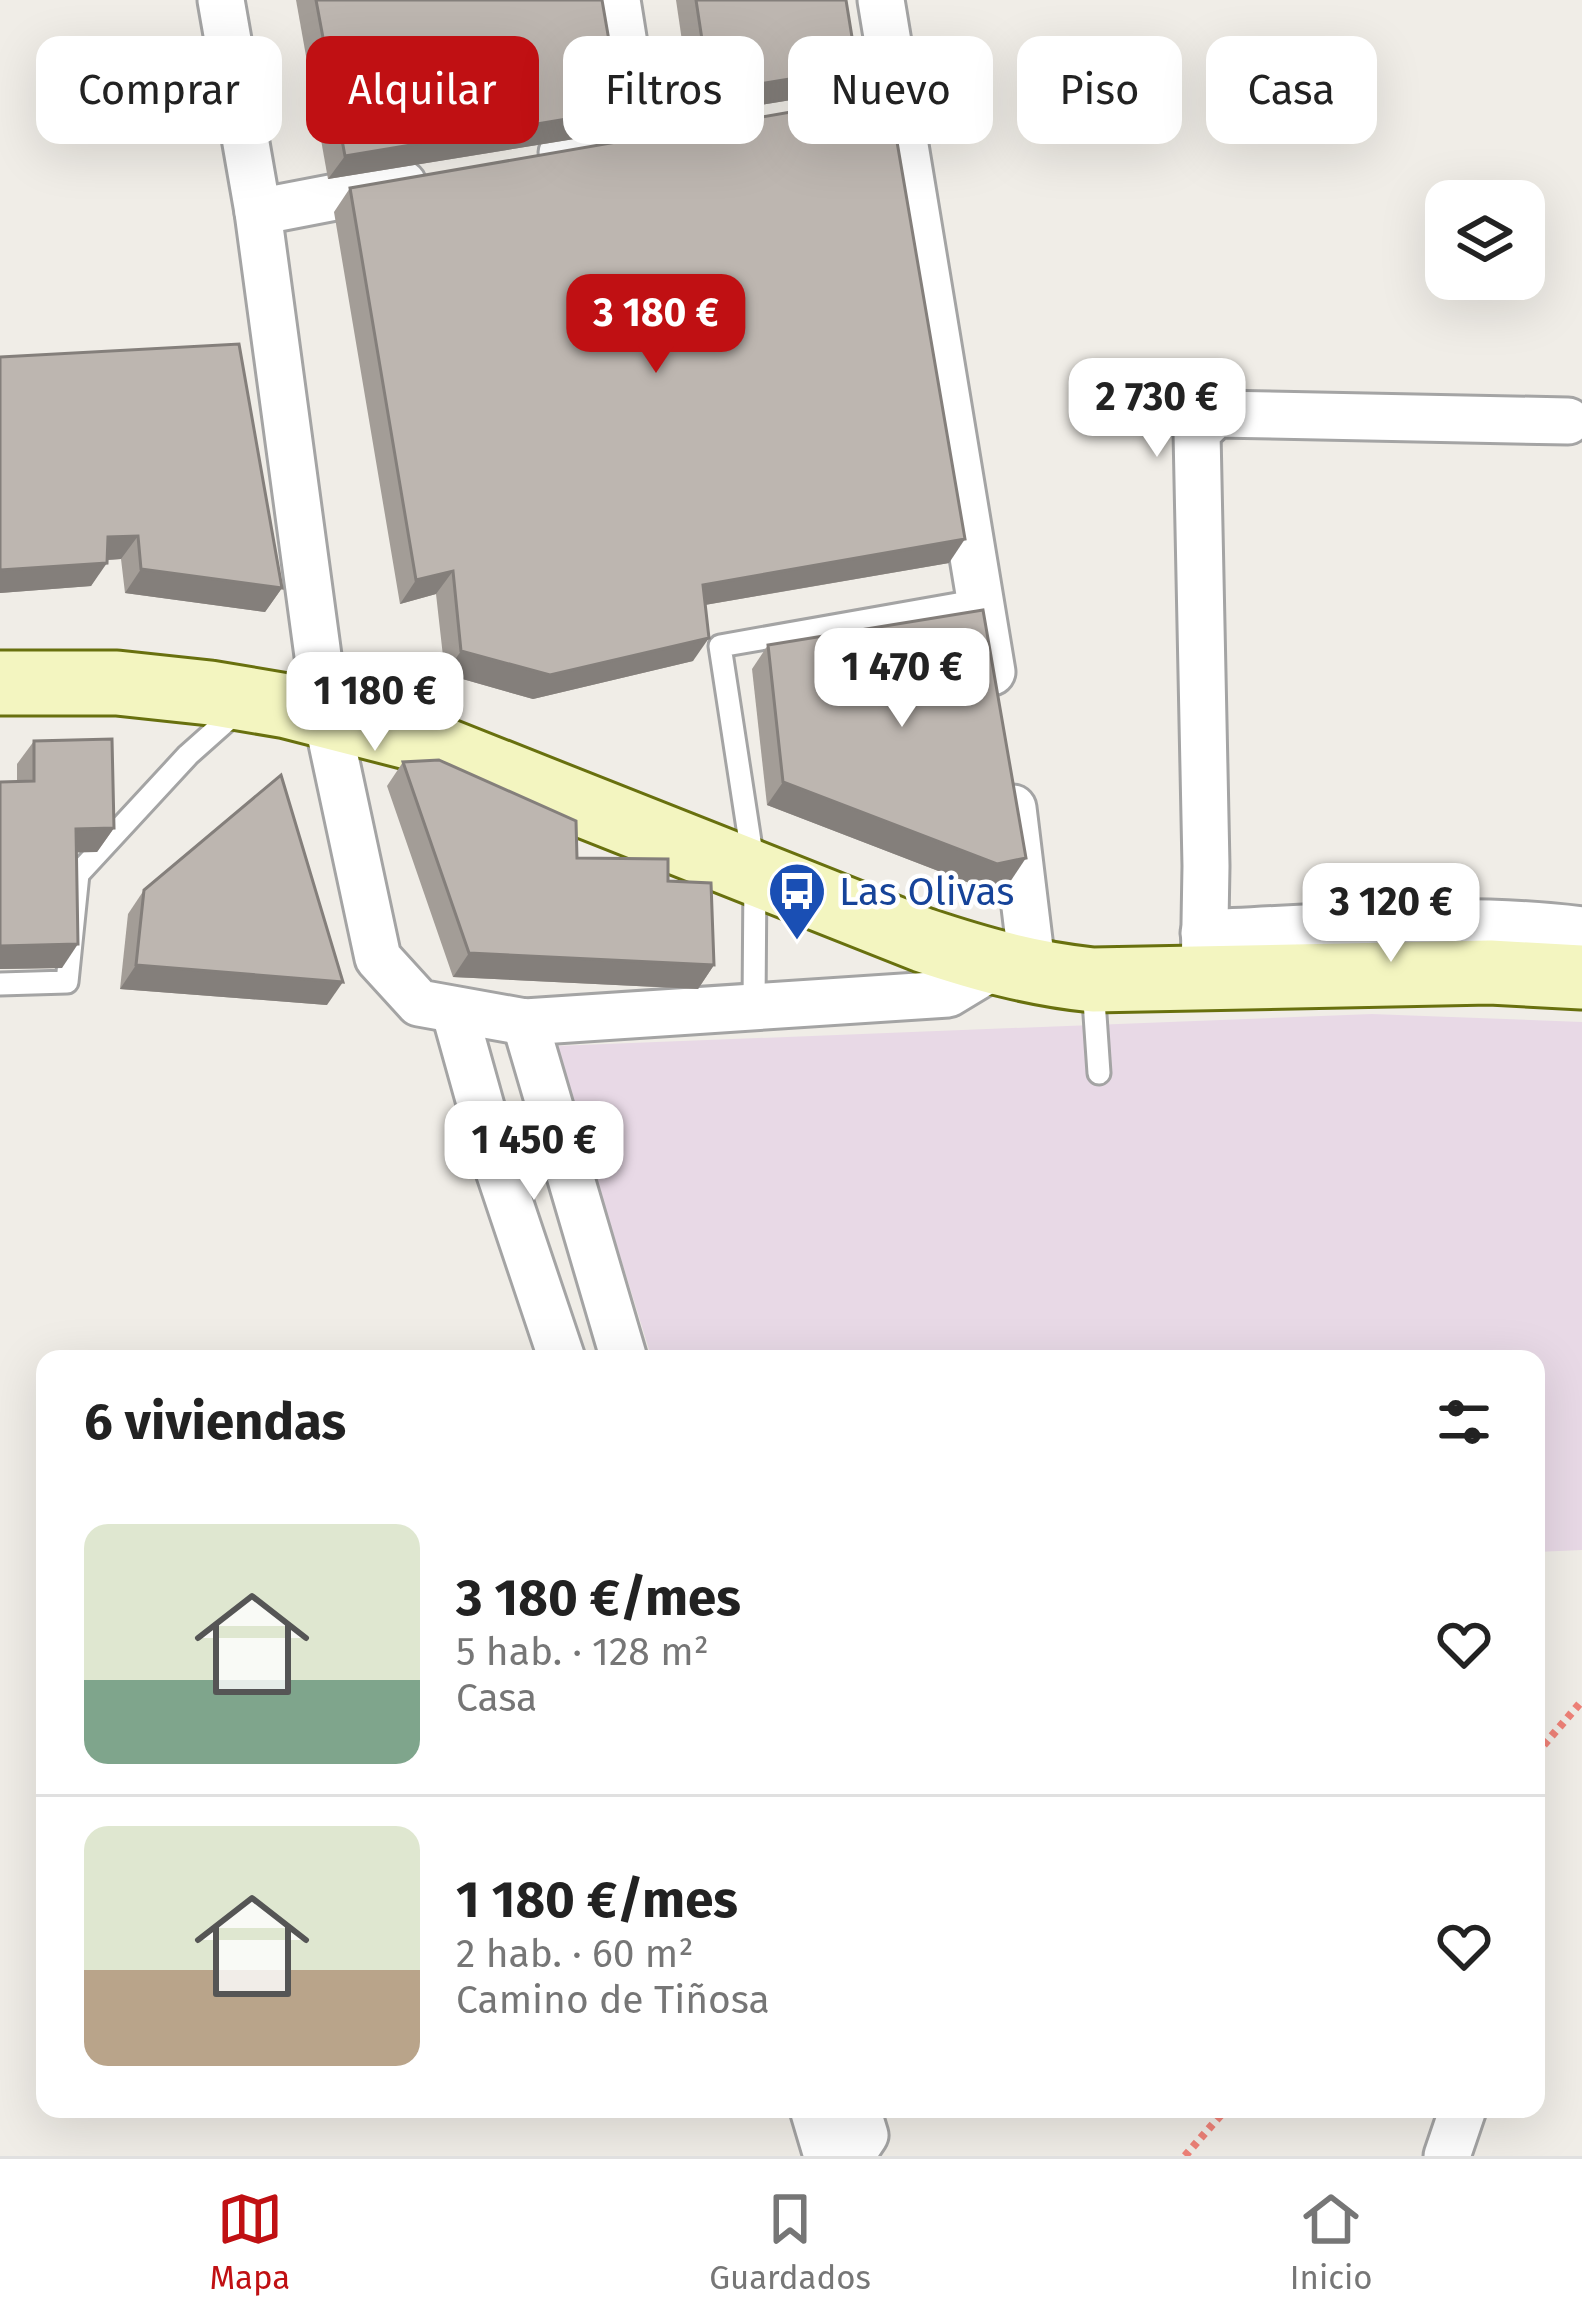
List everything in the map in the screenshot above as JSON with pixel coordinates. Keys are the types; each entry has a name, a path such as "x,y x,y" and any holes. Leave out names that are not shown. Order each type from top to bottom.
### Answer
{"main road":[{"path":"0,683 117,683 252,699 326,715 444,749 755,874 1041,972 1204,956 1582,977"}],"street":[{"path":"221,0 258,212 326,715 378,958 418,1003 525,1022 948,994 1041,972 1007,762"},
{"path":"617,0 623,36"},
{"path":"881,0 887,36"},
{"path":"527,160 608,144"},
{"path":"904,144 999,716"},
{"path":"258,212 437,177"},
{"path":"1568,421 1216,414 1197,431 1204,956 1465,922 1522,922 1582,930"},
{"path":"454,1010 499,1171 559,1350"},
{"path":"525,1022 621,1350"},
{"path":"822,2139 853,2152 865,2135 860,2118"},
{"path":"1447,2156 1460,2118"}],"lane":[{"path":"754,1007 755,874 720,646 980,600"},
{"path":"0,984 67,982 78,874 188,755 252,699"},
{"path":"1041,972 1099,1073"}],"path":[{"path":"1545,1744 1582,1701"},
{"path":"1185,2156 1218,2118"}],"shaded area":[{"path":"1372,1014 1582,1022 1582,1550 1545,1552 1545,1350 649,1350 555,1046"}],"building":[{"path":"316,0 602,0 608,36 563,36 563,120 539,124 539,36 323,36"},
{"path":"696,0 846,0 852,36 788,36 788,79 764,83 764,36 701,36"},
{"path":"788,112 788,144 897,144 965,539 703,585 709,638 550,675 461,651 453,571 416,580 350,188 605,144 764,144 764,117"},
{"path":"343,144 417,144 345,156"},
{"path":"239,344 282,588 141,569 138,536 108,537 107,563 0,570 0,357"},
{"path":"983,610 1026,858 997,864 783,782 768,645"},
{"path":"112,739 114,828 76,829 78,944 0,946 0,782 34,781 34,741"},
{"path":"439,760 576,821 577,858 668,859 668,881 711,883 714,965 469,953 403,762"},
{"path":"281,775 343,982 136,965 144,890"}],"place":[{"name":"Las Olivas","path":"797,942"}]}
